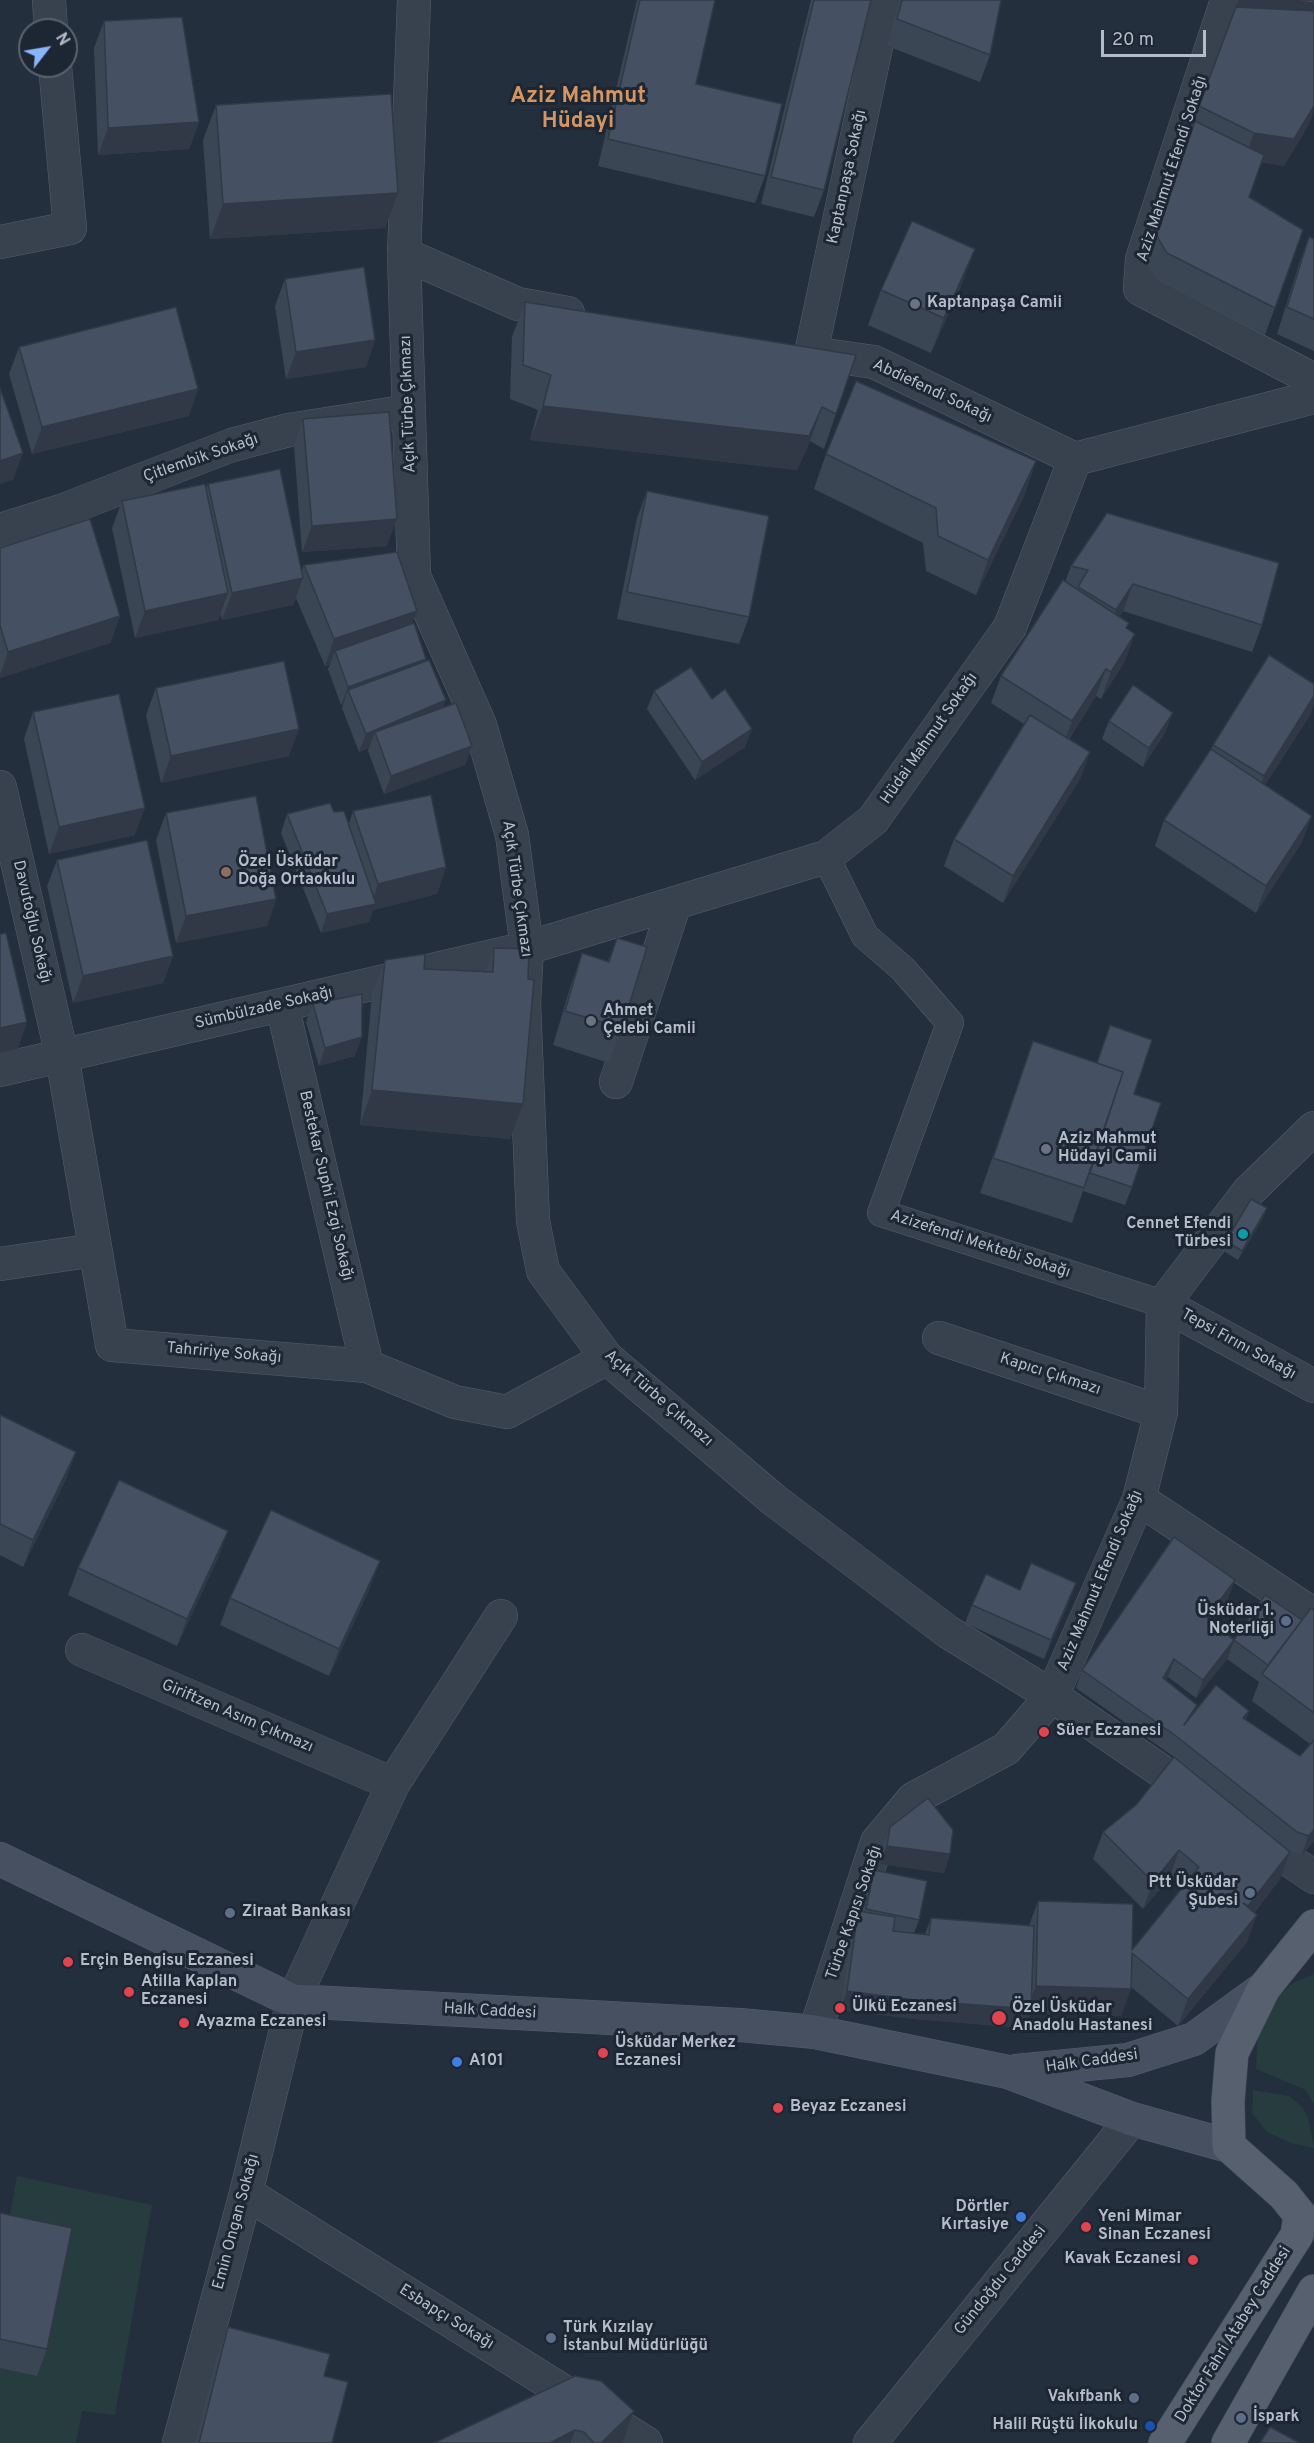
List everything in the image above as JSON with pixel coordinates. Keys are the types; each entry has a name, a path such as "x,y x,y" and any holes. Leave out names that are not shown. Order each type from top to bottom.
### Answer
{"main road":[{"name":"Halk Caddesi","path":"0,1859 293,2001 740,2025 815,2032 1008,2072 1132,2119 1229,2146"},
{"path":"1229,2146 1228,2101 1232,2053 1264,1988 1314,1926"},
{"path":"1264,1988 1314,1959"},
{"name":"Halk Caddesi","path":"1008,2072 1128,2060 1194,2039 1264,1988"},
{"name":"Doktor Fahri Atabey Caddesi","path":"1165,2443 1297,2235 1300,2215 1299,2196 1229,2146"},
{"path":"1228,2443 1314,2291"}],"street":[{"path":"49,0 50,18"},
{"name":"Açık Türbe Çıkmazı","path":"414,0 404,255 414,576 480,725 512,836 527,948 524,1003 533,1221 543,1271 607,1358 774,1500 948,1632 1052,1696 1314,1877"},
{"name":"Kaptanpaşa Sokağı","path":"799,351 886,0"},
{"name":"Aziz Mahmut Efendi Sokağı","path":"1227,0 1142,259 1140,289 1314,380"},
{"path":"0,242 70,228 56,78"},
{"path":"404,255 519,304 600,318"},
{"name":"Abdiefendi Sokağı","path":"799,351 874,362 1075,459"},
{"path":"1075,459 1314,397"},
{"name":"Çitlembik Sokağı","path":"0,530 61,511 232,445 289,430 409,411"},
{"name":"Hüdai Mahmut Sokağı","path":"527,948 826,857 873,820 1010,627 1075,459"},
{"name":"Davutoğlu Sokağı","path":"0,787 62,1056"},
{"name":"Azizefendi Mektebi Sokağı","path":"826,857 865,936 903,969 950,1023 881,1213 1162,1304"},
{"path":"616,1082 675,903"},
{"name":"Sümbülzade Sokağı","path":"0,1070 527,948"},
{"name":"Bestekar Suphi Ezgi Sokağı","path":"282,1005 367,1366"},
{"name":"Tahririye Sokağı","path":"62,1056 112,1345 367,1366 454,1402 507,1412 607,1358"},
{"path":"1162,1304 1248,1192 1314,1128"},
{"path":"0,1264 95,1250"},
{"name":"Aziz Mahmut Efendi Sokağı","path":"1052,1696 1139,1499 1161,1412 1162,1304"},
{"name":"Tepsi Fırını Sokağı","path":"1162,1304 1314,1386"},
{"name":"Kapıcı Çıkmazı","path":"939,1338 1161,1412"},
{"path":"1139,1499 1314,1616"},
{"path":"293,2001 393,1784 501,1616"},
{"name":"Giriftzen Asım Çıkmazı","path":"82,1650 393,1784"},
{"name":"Türbe Kapısı Sokağı","path":"815,2032 877,1842 913,1799 1006,1749 1052,1696"},
{"name":"Emin Ongan Sokağı","path":"179,2443 246,2193 293,2001"},
{"name":"Gündoğdu Caddesi","path":"870,2443 1132,2119"},
{"name":"Esbapçı Sokağı","path":"246,2193 646,2443"}],"green space":[{"path":"1314,1974 1314,2104 1306,2090 1256,2069 1258,2032 1274,2000 1293,1983"},
{"path":"1253,2090 1289,2096 1302,2107 1308,2117 1314,2148 1291,2143 1267,2132 1252,2113"},
{"path":"17,2176 152,2205 115,2415 82,2411 76,2443 0,2443 0,2270"}],"building":[{"path":"640,0 715,0 696,84 782,104 765,176 608,139"},
{"path":"814,0 871,0 824,190 771,177"},
{"path":"902,0 1001,0 990,55 897,19"},
{"path":"1285,0 1314,0 1314,3"},
{"path":"1236,7 1314,11 1314,106 1294,139 1254,133 1199,106"},
{"path":"182,17 199,122 108,128 104,21"},
{"path":"391,94 398,193 223,204 216,105"},
{"path":"1195,121 1264,155 1249,197 1303,230 1275,308 1167,253 1156,235"},
{"path":"912,221 975,249 944,318 881,290"},
{"path":"1309,237 1314,239 1314,319 1287,307"},
{"path":"364,267 375,340 296,352 285,279"},
{"path":"525,302 856,355 836,414 822,407 809,436 543,406 551,375 523,365"},
{"path":"176,307 198,389 42,427 19,347"},
{"path":"856,381 1036,461 988,560 938,536 936,508 826,454"},
{"path":"0,388 23,453 0,461"},
{"path":"389,412 397,519 312,526 303,419"},
{"path":"280,469 303,578 232,593 208,484"},
{"path":"205,484 228,593 145,611 122,501"},
{"path":"647,491 769,516 749,617 627,592"},
{"path":"1107,513 1279,563 1262,625 1133,584 1116,610 1078,587 1088,570 1071,566"},
{"path":"90,519 120,616 8,652 0,625 0,548"},
{"path":"397,552 417,611 334,639 304,565"},
{"path":"1063,580 1129,623 1126,628 1135,634 1111,672 1106,669 1072,721 1001,676"},
{"path":"414,623 426,659 348,687 335,651"},
{"path":"1269,655 1314,684 1314,696 1264,776 1213,745"},
{"path":"429,660 446,700 366,734 348,690"},
{"path":"284,661 299,729 171,756 156,688"},
{"path":"691,667 712,699 725,689 752,729 702,762 654,691"},
{"path":"1133,685 1173,713 1149,748 1109,721"},
{"path":"119,694 145,808 59,827 33,712"},
{"path":"456,703 472,746 391,776 375,732"},
{"path":"1030,715 1090,752 1013,876 954,839"},
{"path":"1211,749 1312,816 1266,886 1164,820"},
{"path":"431,795 446,867 378,884 353,811"},
{"path":"256,796 276,899 186,916 166,813"},
{"path":"330,803 334,812 344,811 376,904 327,914 287,814"},
{"path":"147,840 173,956 83,976 57,860"},
{"path":"6,933 27,1022 0,1028 0,934"},
{"path":"617,938 647,947 622,1028 565,1011 582,953 609,962"},
{"path":"494,948 529,949 528,979 534,980 523,1104 372,1090 385,960 425,954 424,969 493,972"},
{"path":"362,994 362,1037 325,1048 313,1004"},
{"path":"1110,1025 1152,1040 1134,1094 1161,1103 1132,1187 1090,1173 1123,1072 1097,1063"},
{"name":"Aziz Mahmut Hüdayi Camii","path":"1033,1041 1123,1072 1084,1188 993,1158"},
{"name":"Cennet Efendi Türbesi","path":"1251,1199 1267,1208 1242,1251 1226,1241"},
{"path":"0,1415 76,1452 33,1540 0,1524"},
{"path":"119,1480 228,1531 187,1619 78,1568"},
{"path":"271,1510 380,1561 339,1649 230,1598"},
{"path":"1174,1537 1235,1580 1207,1618 1234,1640 1203,1680 1174,1659 1163,1678 1197,1705 1184,1725 1216,1685 1249,1711 1243,1718 1300,1756 1314,1740 1314,1830 1308,1836 1297,1832 1176,1736 1082,1670"},
{"path":"1031,1563 1076,1583 1051,1640 972,1605 986,1574 1020,1590"},
{"path":"1265,1595 1302,1620 1268,1665 1234,1640"},
{"path":"1311,1608 1314,1610 1314,1713 1262,1674"},
{"path":"1174,1757 1290,1852 1248,1906 1243,1903 1257,1915 1188,1999 1132,1953 1131,1989 1036,1986 1038,1901 1133,1904 1132,1950 1199,1867 1179,1850 1153,1882 1103,1832 1136,1805"},
{"path":"928,1798 953,1830 950,1854 887,1846 890,1827"},
{"path":"874,1870 927,1881 919,1920 866,1909"},
{"path":"858,1911 895,1917 893,1931 929,1935 931,1918 1034,1926 1031,2009 922,2001 847,1991"},
{"path":"0,2213 72,2228 47,2349 0,2339"},
{"path":"228,2327 330,2354 324,2376 348,2382 332,2443 199,2443"},
{"path":"575,2376 601,2381 634,2411 601,2443 594,2443 584,2432 575,2430 550,2443 434,2443"},
{"path":"1270,2427 1300,2443 1260,2443"}],"place":[{"name":"Kaptanpaşa Camii","path":"915,304"},
{"name":"Özel Üsküdar Doğa Ortaokulu","path":"226,872"},
{"name":"Ahmet Çelebi Camii","path":"591,1021"},
{"name":"Aziz Mahmut Hüdayi Camii","path":"1046,1149"},
{"name":"Cennet Efendi Türbesi","path":"1243,1234"},
{"name":"Üsküdar 1. Noterliği","path":"1286,1621"},
{"name":"Süer Eczanesi","path":"1044,1732"},
{"name":"Ptt Üsküdar Şubesi","path":"1250,1893"},
{"name":"Ziraat Bankası","path":"230,1913"},
{"name":"Erçin Bengisu Eczanesi","path":"68,1962"},
{"name":"Atilla Kaplan Eczanesi","path":"129,1992"},
{"name":"Ülkü Eczanesi","path":"840,2008"},
{"name":"Özel Üsküdar Anadolu Hastanesi","path":"999,2018"},
{"name":"Ayazma Eczanesi","path":"184,2023"},
{"name":"Üsküdar Merkez Eczanesi","path":"603,2053"},
{"name":"A101","path":"457,2062"},
{"name":"Beyaz Eczanesi","path":"778,2108"},
{"name":"Dörtler Kırtasiye","path":"1021,2217"},
{"name":"Yeni Mimar Sinan Eczanesi","path":"1086,2227"},
{"name":"Kavak Eczanesi","path":"1193,2260"},
{"name":"Türk Kızılay İstanbul Müdürlüğü","path":"551,2338"},
{"name":"Vakıfbank","path":"1134,2398"},
{"name":"İspark","path":"1241,2418"},
{"name":"Halil Rüştü İlkokulu","path":"1150,2426"}],"district":[{"name":"Aziz Mahmut Hüdayi","path":"578,110"}]}
